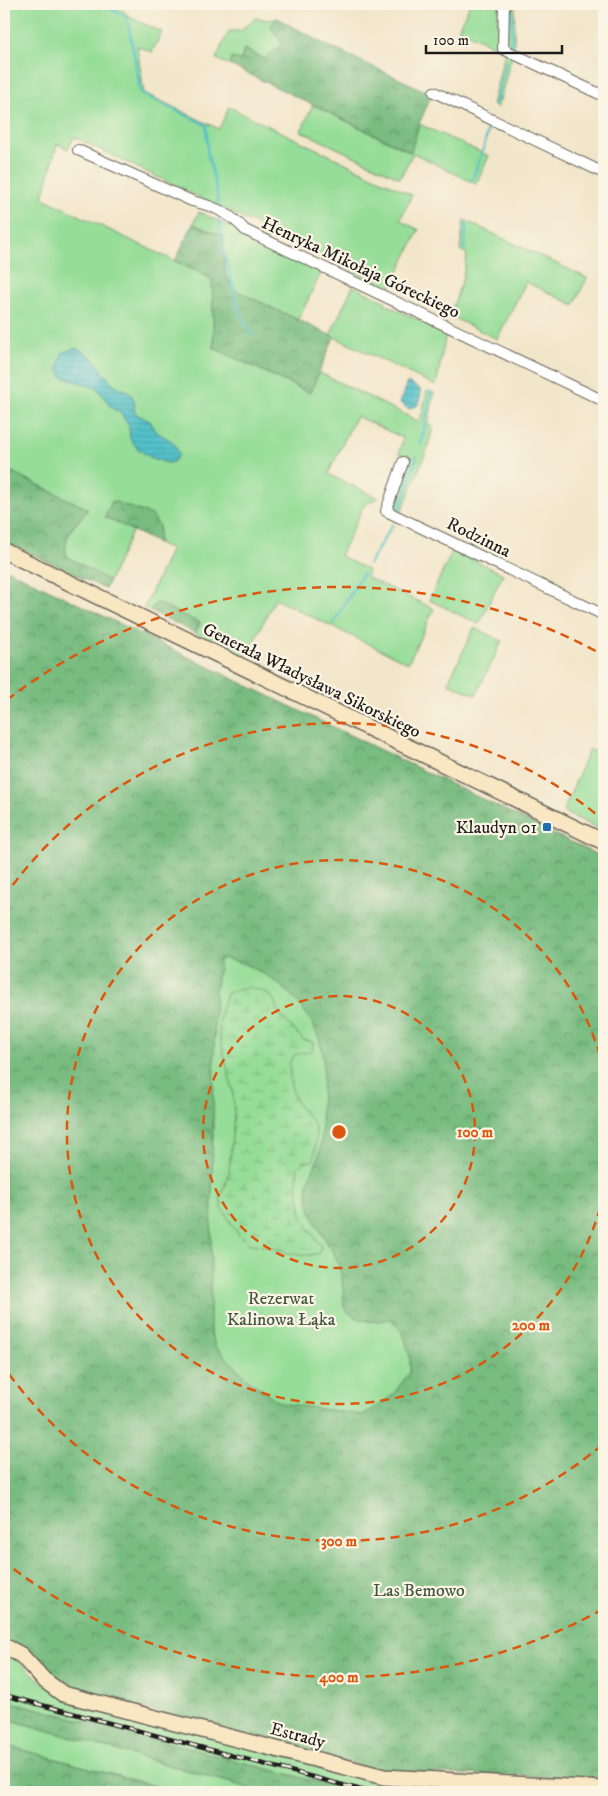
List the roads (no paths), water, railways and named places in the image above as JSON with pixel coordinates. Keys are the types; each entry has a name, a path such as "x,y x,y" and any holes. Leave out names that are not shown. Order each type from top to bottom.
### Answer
{"main road":[{"name":"Generała Władysława Sikorskiego","path":"4,550 604,842"},
{"name":"Estrady","path":"4,1646 21,1655 44,1680 63,1694 384,1777 603,1788"}],"street":[{"path":"504,4 504,49 604,96"},
{"path":"434,92 604,173"},
{"name":"Henryka Mikołaja Góreckiego","path":"78,150 192,201 206,204 227,214 236,219 245,230 604,401"},
{"name":"Rodzinna","path":"403,462 386,511 604,615"}],"water":[{"path":"74,348 94,359 108,379 132,395 135,413 151,422 155,431 173,443 179,455 173,462 167,463 150,457 137,448 130,438 129,427 124,418 112,408 97,388 62,377 58,369 62,353"},
{"path":"408,383 420,389 421,394 418,405 409,409 401,404 400,400"}],"waterway":[{"path":"100,4 127,17 141,93 206,125 208,155 218,203"},
{"path":"511,47 512,4"},
{"path":"495,104 506,62"},
{"path":"472,180 484,147 489,125"},
{"path":"219,217 221,241 240,314 252,335"},
{"path":"464,249 467,222"},
{"path":"421,444 431,392"},
{"path":"400,508 417,457"},
{"path":"368,565 393,524"},
{"path":"333,624 363,573"}],"railway":[{"path":"4,1695 369,1792"}],"place":[{"name":"Klaudyn 01","path":"547,827"}],"park label":[{"name":"Rezerwat Kalinowa Łąka","path":"281,1308"},
{"name":"Las Bemowo","path":"419,1590"}]}
